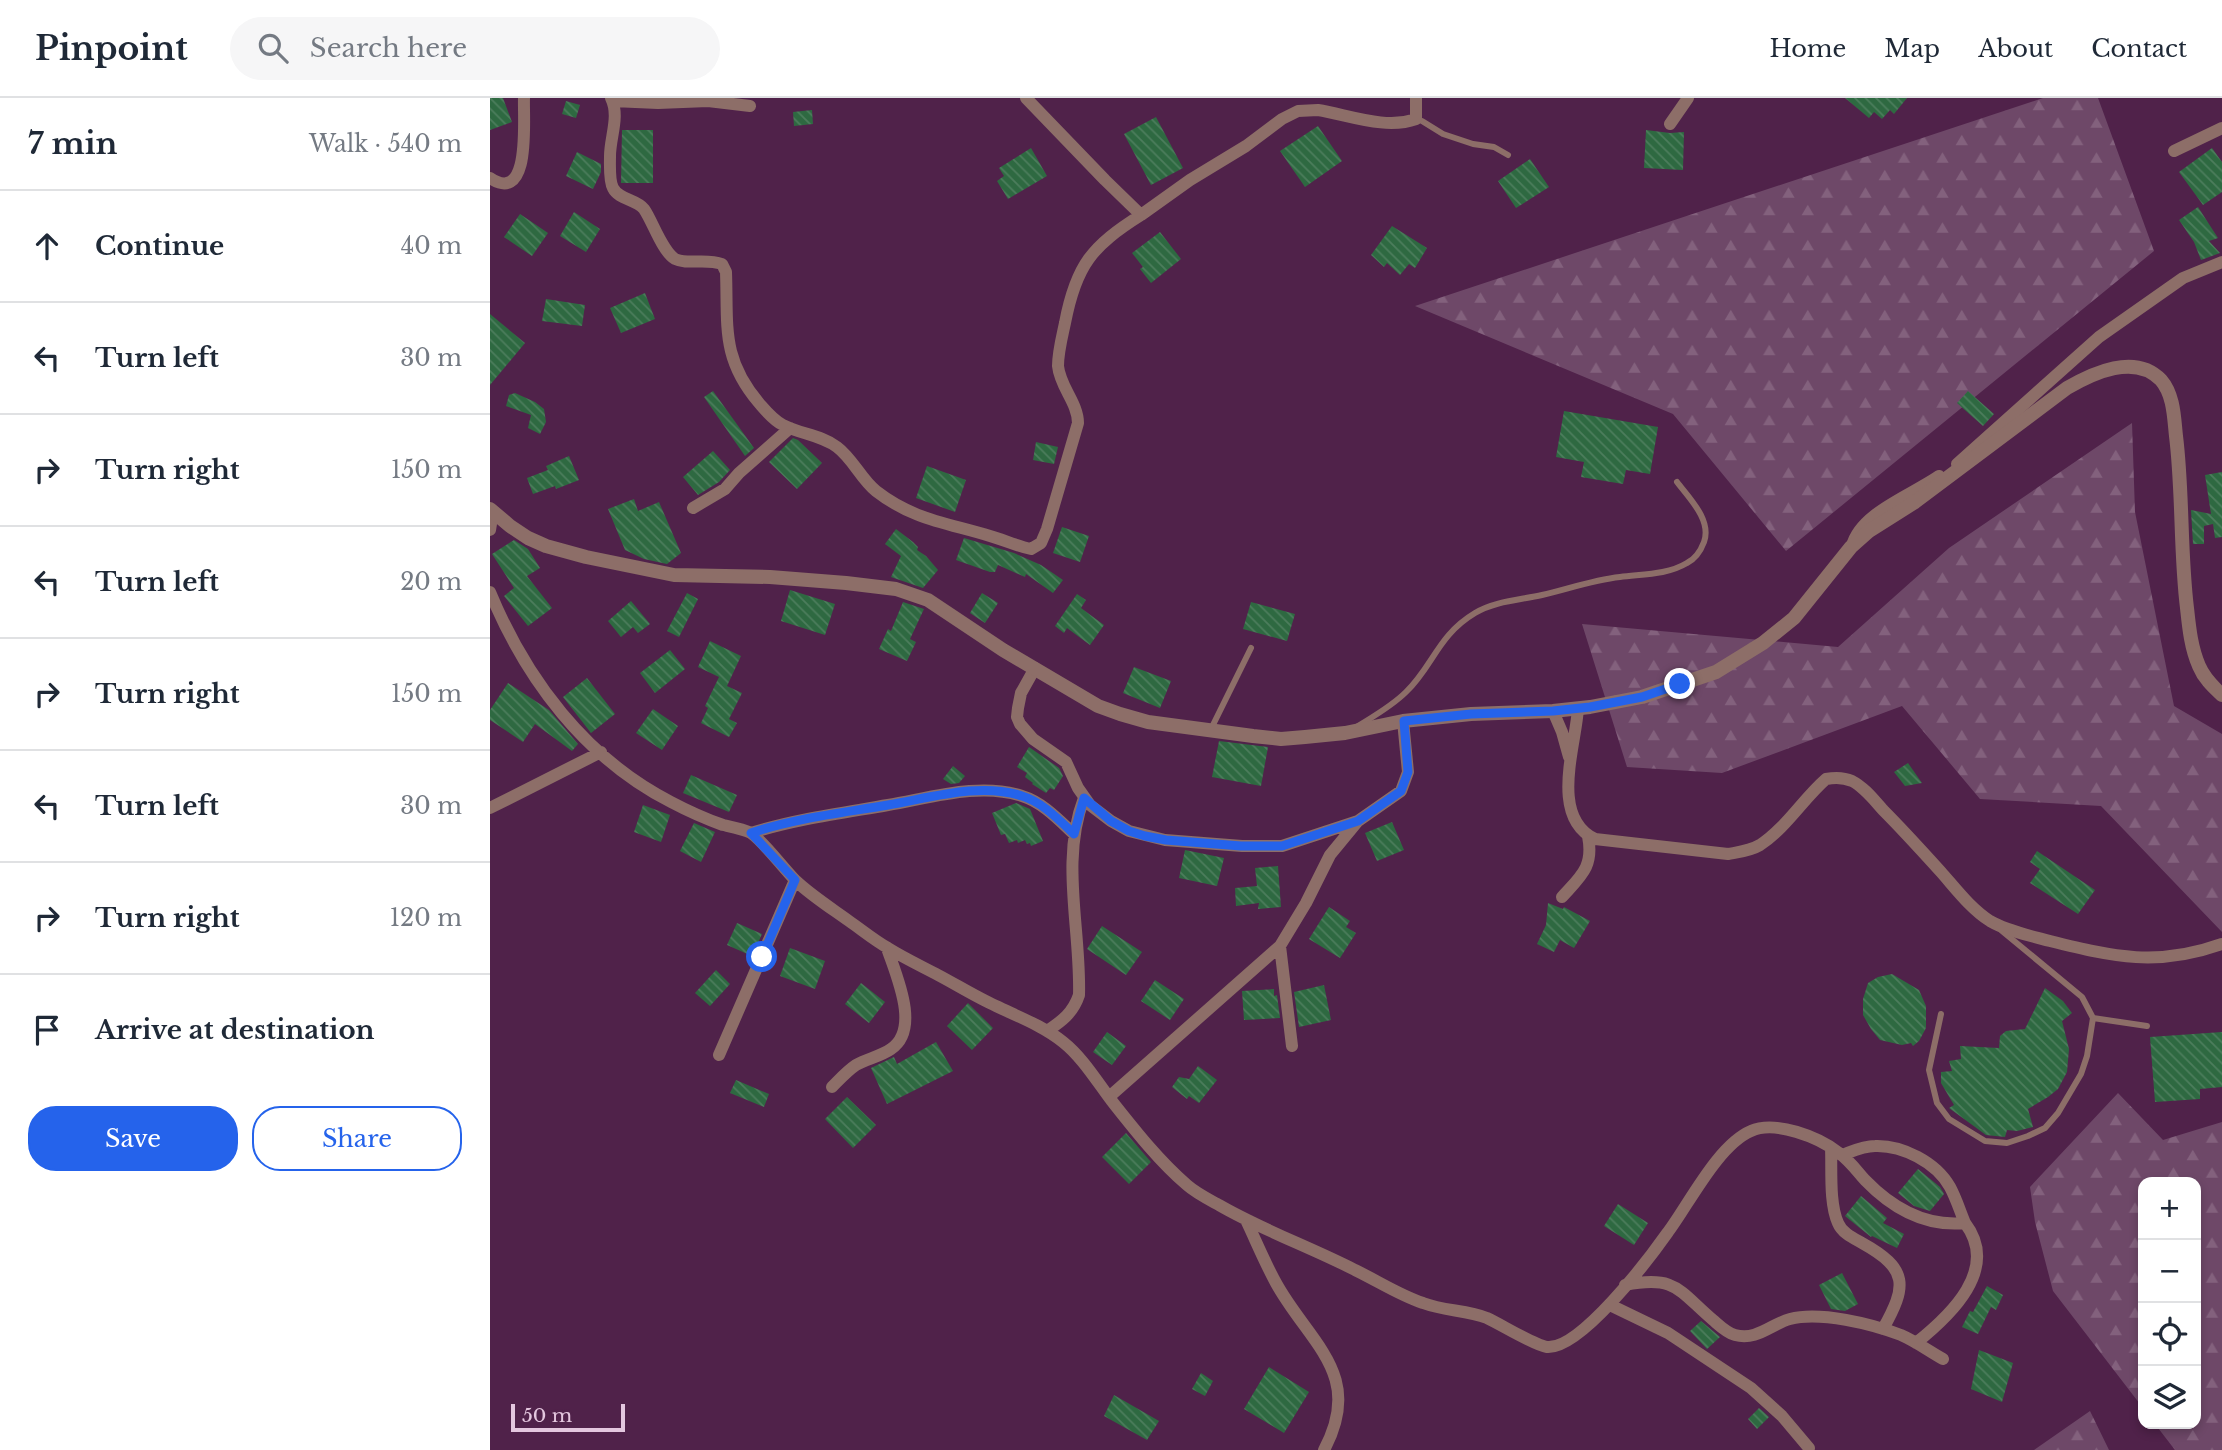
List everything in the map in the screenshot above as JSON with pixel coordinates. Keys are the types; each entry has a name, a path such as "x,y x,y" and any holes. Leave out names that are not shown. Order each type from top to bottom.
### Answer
{"street":[{"path":"490,178 507,184 520,168 524,152 524,98"},
{"path":"1027,98 1141,215"},
{"path":"750,106 708,101 658,103 612,99 615,117 610,159 614,189 642,207 667,252 675,259 722,264 726,272 726,329 735,366 741,379 774,419 838,448 873,489 898,506 947,526 1031,549 1037,547 1047,529 1078,423 1077,414 1060,379 1058,366 1070,295 1089,257 1104,242 1141,215 1292,113 1318,110 1402,123 1416,119 1416,98"},
{"path":"1670,124 1688,98"},
{"path":"2174,150 2222,128"},
{"path":"1852,547 1858,532 1871,517 1956,464 2099,337 2183,278 2222,262"},
{"path":"491,510 519,532 547,545 586,557 674,575 795,579 904,591 928,600 985,639 1098,706 1148,722 1281,738 1345,733 1404,721 1578,708 1642,697 1716,672 1744,656 1794,618 1852,547 1869,531 1915,502 2067,388 2090,375 2127,367 2141,369 2161,380 2174,410 2190,633 2198,664 2209,684 2222,695"},
{"path":"693,508 725,489 790,428"},
{"path":"490,530 491,510"},
{"path":"490,592 519,653 556,709 639,784 717,823 751,833 808,892 887,948 1063,1042 1134,1128 1190,1188 1246,1220 1421,1303 1482,1316 1537,1344 1548,1347 1563,1343 1610,1305 1666,1235 1712,1167 1741,1136 1764,1126 1800,1134 1837,1151 1870,1185 1905,1212 1934,1222 1965,1223"},
{"path":"1035,668 1021,694 1017,717 1020,724 1033,739 1066,762 1084,798 1111,821 1129,831 1166,840 1241,846 1282,846 1358,821"},
{"path":"1562,897 1584,872 1590,861 1591,851 1588,836 1571,812 1568,793 1569,760 1576,737 1578,708"},
{"path":"1553,711 1569,760"},
{"path":"1110,1097 1280,946 1330,856 1358,821 1392,799 1405,784 1408,758 1404,721"},
{"path":"490,808 601,752"},
{"path":"1588,836 1602,841 1728,854 1746,851 1760,845 1783,825 1826,779 1842,777 1863,789 1965,899 1992,922 2041,938 2124,957 2152,959 2187,955 2222,944"},
{"path":"751,833 806,818 951,794 991,791 1008,792 1033,801 1049,811 1074,834"},
{"path":"1046,1031 1069,1015 1079,995 1074,906 1074,834 1084,798"},
{"path":"719,1055 795,880"},
{"path":"1280,946 1292,1046"},
{"path":"832,1087 855,1066 890,1050 904,1036 906,1024 901,990 887,948"},
{"path":"1837,1151 1891,1146 1912,1154 1940,1174 1950,1187 1976,1242 1978,1259 1966,1292 1954,1308 1916,1343"},
{"path":"1837,1151 1833,1204 1838,1222 1850,1236 1881,1254 1900,1276 1899,1298 1883,1329"},
{"path":"1246,1220 1275,1283 1318,1344 1336,1379 1338,1414 1334,1432 1324,1450"},
{"path":"1625,1285 1651,1281 1677,1288 1724,1329 1735,1335 1758,1335 1790,1319 1807,1317 1848,1321 1883,1329 1916,1343 1943,1359"},
{"path":"1610,1305 1668,1334 1751,1388 1782,1416 1809,1448"}],"lane":[{"path":"1416,119 1443,134 1473,144 1494,147 1508,155"},
{"path":"1345,733 1384,710 1407,692 1439,645 1456,626 1477,612 1497,603 1545,595 1577,585 1623,576 1650,575 1688,563 1697,555 1704,542 1705,531 1696,507 1677,482"},
{"path":"1210,730 1251,648"},
{"path":"1941,1014 1929,1070 1937,1102 1949,1119 1985,1141 2007,1143 2045,1128 2081,1074 2093,1018 2082,996 1992,922"},
{"path":"2093,1018 2147,1026"}],"green space":[{"path":"2043,98 2098,98 2154,251 1786,551 1673,414 1415,306"},
{"path":"2132,423 2135,512 2174,706 2222,734 2222,932 2101,806 1980,799 1902,706 1722,773 1627,767 1582,624 1838,647 1949,548"},
{"path":"2118,1093 2163,1140 2222,1122 2222,1450 2175,1450 2159,1429 2201,1429 2201,1177 2138,1177 2138,1402 2053,1291 2035,1222 2030,1187"},
{"path":"2090,1411 2109,1450 2034,1450"}],"building":[{"path":"490,98 503,98 512,122 490,130"},
{"path":"1845,98 1907,98 1894,114 1890,110 1882,119 1874,112 1869,118"},
{"path":"566,101 580,105 576,118 562,114"},
{"path":"812,110 813,124 794,126 793,112"},
{"path":"1156,117 1183,168 1151,185 1124,134"},
{"path":"1318,126 1342,161 1305,187 1280,151"},
{"path":"622,130 653,130 653,183 621,183"},
{"path":"1646,130 1684,132 1683,170 1644,168"},
{"path":"1031,148 1047,176 1008,199 997,181 1004,176 999,168"},
{"path":"2212,148 2222,162 2222,192 2203,205 2179,172"},
{"path":"577,152 601,164 601,172 593,189 566,176"},
{"path":"1530,159 1549,187 1516,208 1498,181"},
{"path":"2198,207 2218,238 2209,241 2220,253 2201,260 2194,242 2179,220"},
{"path":"574,212 600,229 586,252 560,236"},
{"path":"520,214 548,233 532,256 504,237"},
{"path":"1392,226 1427,248 1415,268 1409,264 1400,275 1387,263 1384,267 1371,255"},
{"path":"1160,232 1181,259 1151,283 1132,253"},
{"path":"645,293 655,319 621,333 610,308"},
{"path":"546,299 585,305 582,326 542,321"},
{"path":"490,314 525,343 490,385"},
{"path":"713,391 754,448 745,456 704,397"},
{"path":"1968,391 1994,414 1983,426 1957,403"},
{"path":"515,393 544,409 546,422 540,434 528,428 531,415 506,406 509,395"},
{"path":"1564,411 1658,427 1650,474 1626,470 1623,484 1581,477 1584,462 1556,457"},
{"path":"793,438 822,463 797,489 769,462"},
{"path":"1036,442 1058,447 1054,464 1033,460"},
{"path":"713,451 730,470 719,482 698,495 683,477"},
{"path":"569,456 579,480 533,494 527,478 548,470 546,466"},
{"path":"927,466 966,480 955,512 916,498"},
{"path":"2222,472 2222,537 2215,538 2213,524 2204,526 2204,544 2193,544 2191,510 2211,514 2205,475"},
{"path":"634,499 638,511 659,502 681,553 667,564 644,559 625,550 608,509"},
{"path":"1062,527 1089,536 1080,562 1053,553"},
{"path":"896,529 913,542 918,547 917,550 938,570 923,588 891,577 901,556 885,544"},
{"path":"964,538 1014,553 1041,565 1063,580 1053,593 1026,574 1025,577 998,565 995,572 990,572 956,560"},
{"path":"514,540 528,549 540,568 527,576 552,608 528,626 504,596 514,588 492,554"},
{"path":"790,590 835,604 825,635 781,621"},
{"path":"687,593 698,599 679,637 667,631"},
{"path":"982,593 998,603 985,623 970,613"},
{"path":"1077,594 1086,600 1081,608 1104,625 1090,645 1067,628 1064,633 1055,626"},
{"path":"631,601 650,624 638,633 633,627 621,637 608,621"},
{"path":"903,602 924,609 910,639 916,642 907,661 879,649 888,629 891,631"},
{"path":"1251,602 1295,614 1287,641 1243,629"},
{"path":"710,641 741,656 727,686 742,693 729,719 737,723 729,737 701,723 708,708 705,706 719,677 698,667"},
{"path":"670,650 685,669 655,693 640,673"},
{"path":"1134,667 1171,681 1160,708 1123,693"},
{"path":"587,678 615,714 591,733 563,697"},
{"path":"508,683 549,710 578,744 572,751 535,724 523,742 490,720 490,710"},
{"path":"653,709 678,726 662,750 636,733"},
{"path":"1219,741 1268,747 1261,786 1212,777"},
{"path":"1029,747 1059,768 1063,776 1054,790 1050,788 1046,793 1032,784 1025,777 1027,773 1017,767"},
{"path":"1908,763 1922,783 1905,786 1894,772"},
{"path":"953,766 965,776 959,783 951,784 943,779"},
{"path":"691,775 737,795 729,812 683,793"},
{"path":"1016,803 1030,809 1043,841 1031,846 1025,840 1009,843 1005,834 1001,835 992,813"},
{"path":"643,805 670,815 661,842 634,832"},
{"path":"1392,822 1404,850 1377,861 1365,833"},
{"path":"694,823 715,832 701,862 680,851"},
{"path":"1185,850 1224,858 1217,886 1179,878"},
{"path":"2037,851 2095,890 2078,914 2030,883 2040,869 2030,862"},
{"path":"1278,866 1281,907 1258,909 1259,903 1236,906 1235,888 1257,886 1255,868"},
{"path":"1548,903 1563,909 1564,907 1590,921 1574,948 1560,940 1554,952 1537,944 1546,925"},
{"path":"1329,907 1350,921 1346,927 1356,933 1340,958 1309,939"},
{"path":"737,923 762,934 752,956 727,945"},
{"path":"1102,926 1142,952 1126,975 1087,949"},
{"path":"790,948 825,961 815,989 780,976"},
{"path":"716,970 730,984 710,1006 695,993"},
{"path":"1892,974 1919,990 1926,1006 1926,1028 1913,1046 1911,1043 1902,1045 1880,1040 1863,1015 1863,999 1868,983 1878,977"},
{"path":"1155,980 1184,999 1170,1020 1141,1001"},
{"path":"861,983 885,1002 869,1023 845,1004"},
{"path":"1324,985 1331,1020 1299,1027 1294,992"},
{"path":"2045,988 2063,1001 2072,1013 2062,1021 2069,1049 2067,1072 2058,1089 2028,1109 2033,1127 2017,1131 2007,1130 2005,1137 1986,1135 1949,1108 1954,1105 1941,1083 1941,1072 1952,1071 1949,1061 1961,1059 1960,1046 1999,1048 2000,1036 2006,1031 2025,1029"},
{"path":"1274,989 1280,1018 1244,1020 1242,991"},
{"path":"968,1003 993,1028 972,1050 947,1026"},
{"path":"1107,1032 1126,1046 1112,1065 1093,1052"},
{"path":"2222,1032 2222,1087 2200,1089 2200,1099 2155,1102 2150,1037"},
{"path":"936,1042 953,1071 887,1104 871,1068 894,1057 897,1064"},
{"path":"1198,1066 1217,1080 1199,1103 1189,1096 1187,1099 1172,1087 1179,1077 1189,1079"},
{"path":"736,1080 769,1094 764,1107 730,1093"},
{"path":"847,1097 876,1125 853,1148 825,1119"},
{"path":"1126,1133 1151,1162 1129,1184 1102,1157"},
{"path":"1918,1169 1940,1187 1944,1194 1930,1211 1914,1206 1898,1193"},
{"path":"1861,1196 1887,1218 1883,1223 1904,1234 1897,1248 1871,1237 1845,1216"},
{"path":"1618,1204 1648,1223 1634,1245 1604,1226"},
{"path":"1842,1273 1858,1304 1845,1311 1831,1309 1819,1285"},
{"path":"1987,1286 2003,1295 1996,1310 1991,1307 1978,1334 1962,1327"},
{"path":"1701,1321 1720,1337 1707,1349 1690,1331"},
{"path":"1979,1350 2013,1363 2002,1402 1971,1389"},
{"path":"1269,1367 1309,1392 1284,1433 1244,1409"},
{"path":"1201,1373 1213,1381 1205,1396 1192,1389"},
{"path":"1114,1395 1159,1421 1147,1440 1104,1416"},
{"path":"1759,1408 1769,1417 1757,1429 1748,1419"}],"route":[{"path":"762,957 795,880 751,833 764,829 806,818 951,794 991,791 1008,792 1033,801 1049,811 1074,834 1084,798 1111,821 1145,836 1241,846 1282,846 1358,821 1401,791 1408,772 1404,721 1590,707 1642,697 1680,684"}]}
